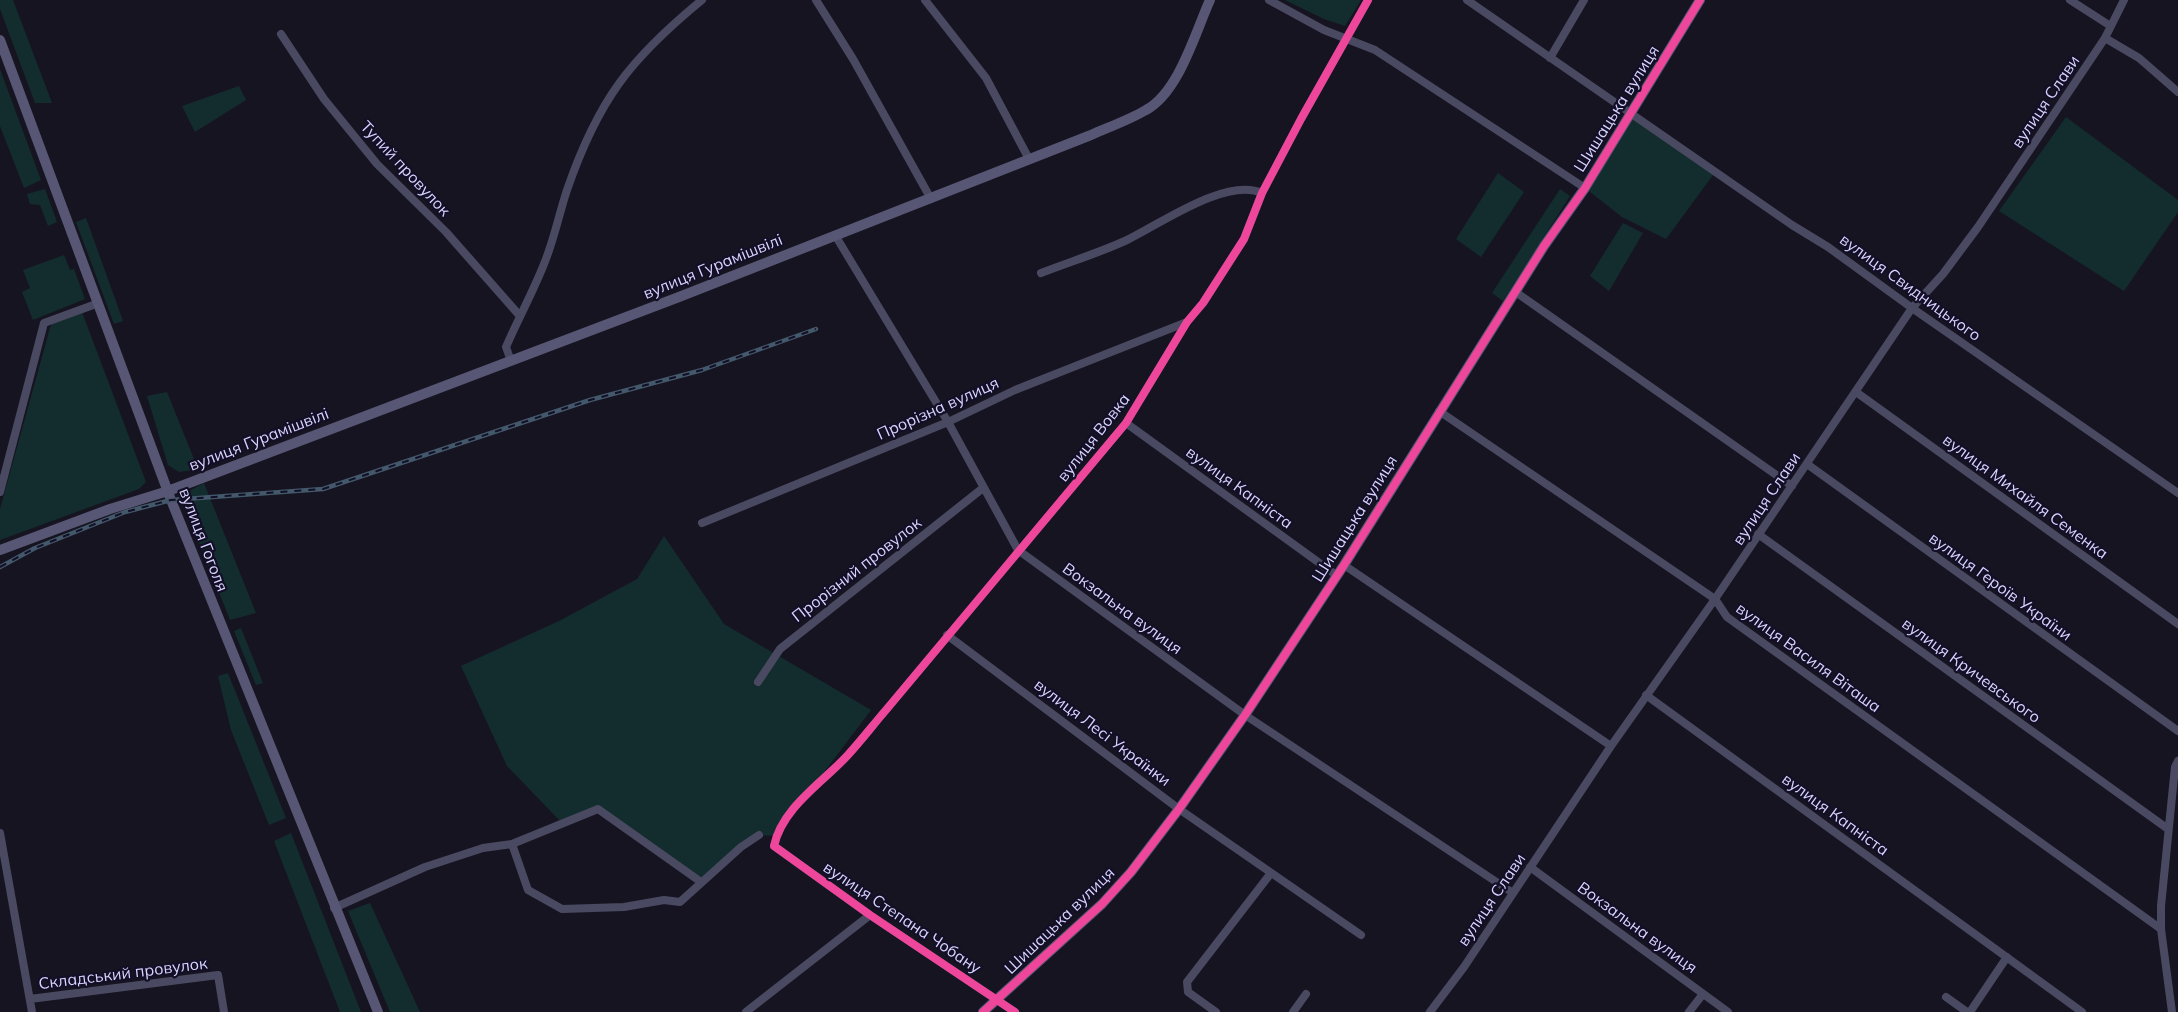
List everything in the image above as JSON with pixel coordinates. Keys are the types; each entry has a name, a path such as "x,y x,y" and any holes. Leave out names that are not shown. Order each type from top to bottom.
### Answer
{"street":[{"path":"511,361 506,347 545,263 567,191 593,123 620,80 648,47 702,0"},
{"path":"816,0 854,59 931,199"},
{"path":"925,0 986,78 1029,159"},
{"name":"вулиця Гурамішвілі","path":"0,550 110,509 168,491 511,361 931,199 1147,110 1157,102 1178,73 1210,0"},
{"path":"1269,0 1324,30 1375,50 1585,188"},
{"name":"вулиця Вовка","path":"774,846 776,836 794,810 847,756 1126,423 1187,322 1203,303 1244,239 1262,193 1368,0"},
{"name":"вулиця Свидницького","path":"1467,0 1792,225 1828,247 2178,493"},
{"path":"1550,58 1584,0"},
{"name":"Шишацька вулиця","path":"983,1012 1102,904 1131,872 1179,809 1245,715 1344,565 1439,411 1517,293 1544,246 1585,188 1628,110 1700,0"},
{"path":"2070,0 2109,25"},
{"name":"вулиця Слави","path":"1430,1012 1646,695 1715,599 1912,308 1943,274 1978,227 2105,39 2109,25 2124,0"},
{"name":"Тупий провулок","path":"281,34 324,99 377,164 446,232 520,316"},
{"path":"2105,39 2139,58 2178,92"},
{"name":"вулиця Гоголя","path":"0,40 96,304 168,491 334,908 378,1012"},
{"path":"1041,273 1126,241 1203,199 1245,189 1262,193"},
{"name":"Вокзальна вулиця","path":"835,235 948,422 1018,550 1245,715 1513,892"},
{"path":"1517,293 1792,486"},
{"path":"0,492 44,322 96,304"},
{"name":"Прорізна вулиця","path":"702,523 948,422 1015,390 1187,322"},
{"name":"вулиця Михайля Семенка","path":"1856,392 2178,624"},
{"name":"вулиця Василя Віташа","path":"1439,411 1715,599 1727,617 2161,930"},
{"name":"вулиця Капніста","path":"1126,423 1336,575"},
{"name":"вулиця Героїв України","path":"1807,464 2178,731"},
{"name":"Прорізний провулок","path":"758,682 788,642 983,488"},
{"name":"вулиця Кричевського","path":"1758,534 2168,829"},
{"path":"1344,565 1611,746"},
{"name":"вулиця Лесі Українки","path":"947,635 1179,809 1361,935"},
{"name":"вулиця Капніста","path":"1646,695 2082,1012"},
{"path":"2172,1012 2161,930 2168,829 2175,767 2178,761"},
{"path":"334,908 425,867 483,848 512,844 598,809 701,882"},
{"path":"0,833 32,1012"},
{"path":"512,844 528,890 561,909 624,907 664,900 680,902 759,835"},
{"name":"вулиця Степана Чобану","path":"774,846 870,915 1015,1012"},
{"name":"Вокзальна вулиця","path":"1530,867 1728,1012"},
{"path":"1216,1012 1188,992 1187,982 1271,873"},
{"path":"746,1012 870,915"},
{"path":"1946,997 1968,1012 2007,957"},
{"name":"Складський провулок","path":"30,999 218,975 224,1012"},
{"path":"1293,1012 1306,994"},
{"path":"1689,1012 1703,994"}],"green space":[{"path":"0,0 13,0 52,103 35,103 0,9"},
{"path":"1285,0 1361,0 1345,26 1324,19"},
{"path":"0,69 41,180 24,188 0,126"},
{"path":"239,86 246,100 195,132 182,106"},
{"path":"1631,111 1716,171 1666,239 1622,217 1585,188"},
{"path":"2066,117 2178,200 2178,212 2124,291 1999,211"},
{"path":"1498,173 1524,192 1481,257 1456,239"},
{"path":"45,189 57,222 48,226 40,205 30,204 27,194"},
{"path":"1560,189 1570,196 1503,301 1492,293"},
{"path":"86,218 123,321 114,324 76,222"},
{"path":"1623,223 1643,233 1609,291 1590,276"},
{"path":"64,255 70,270 74,269 85,299 33,320 22,292 30,288 23,270"},
{"path":"82,312 146,482 139,489 0,540 0,509 50,328 53,321"},
{"path":"167,392 198,469 179,472 168,465 147,396"},
{"path":"204,483 256,613 230,620 185,507 191,490"},
{"path":"664,536 724,624 871,710 776,836 759,835 701,882 598,809 562,823 507,766 461,666 561,620 637,579"},
{"path":"241,628 263,683 256,685 234,631"},
{"path":"228,673 286,818 269,825 231,730 218,676"},
{"path":"291,833 361,1012 340,1012 274,841"},
{"path":"370,903 420,1012 390,1012 348,911"}],"railway":[{"path":"0,567 35,548 125,512 171,500 323,489 590,400 702,370 816,329"}],"cycle path":[{"path":"1015,1012 870,915 774,846 778,832 794,808 857,745 1126,423 1187,322 1203,303 1244,239 1262,193 1368,0"},
{"path":"983,1012 1102,904 1131,872 1179,809 1245,715 1344,565 1544,246 1585,188 1700,0"}]}
